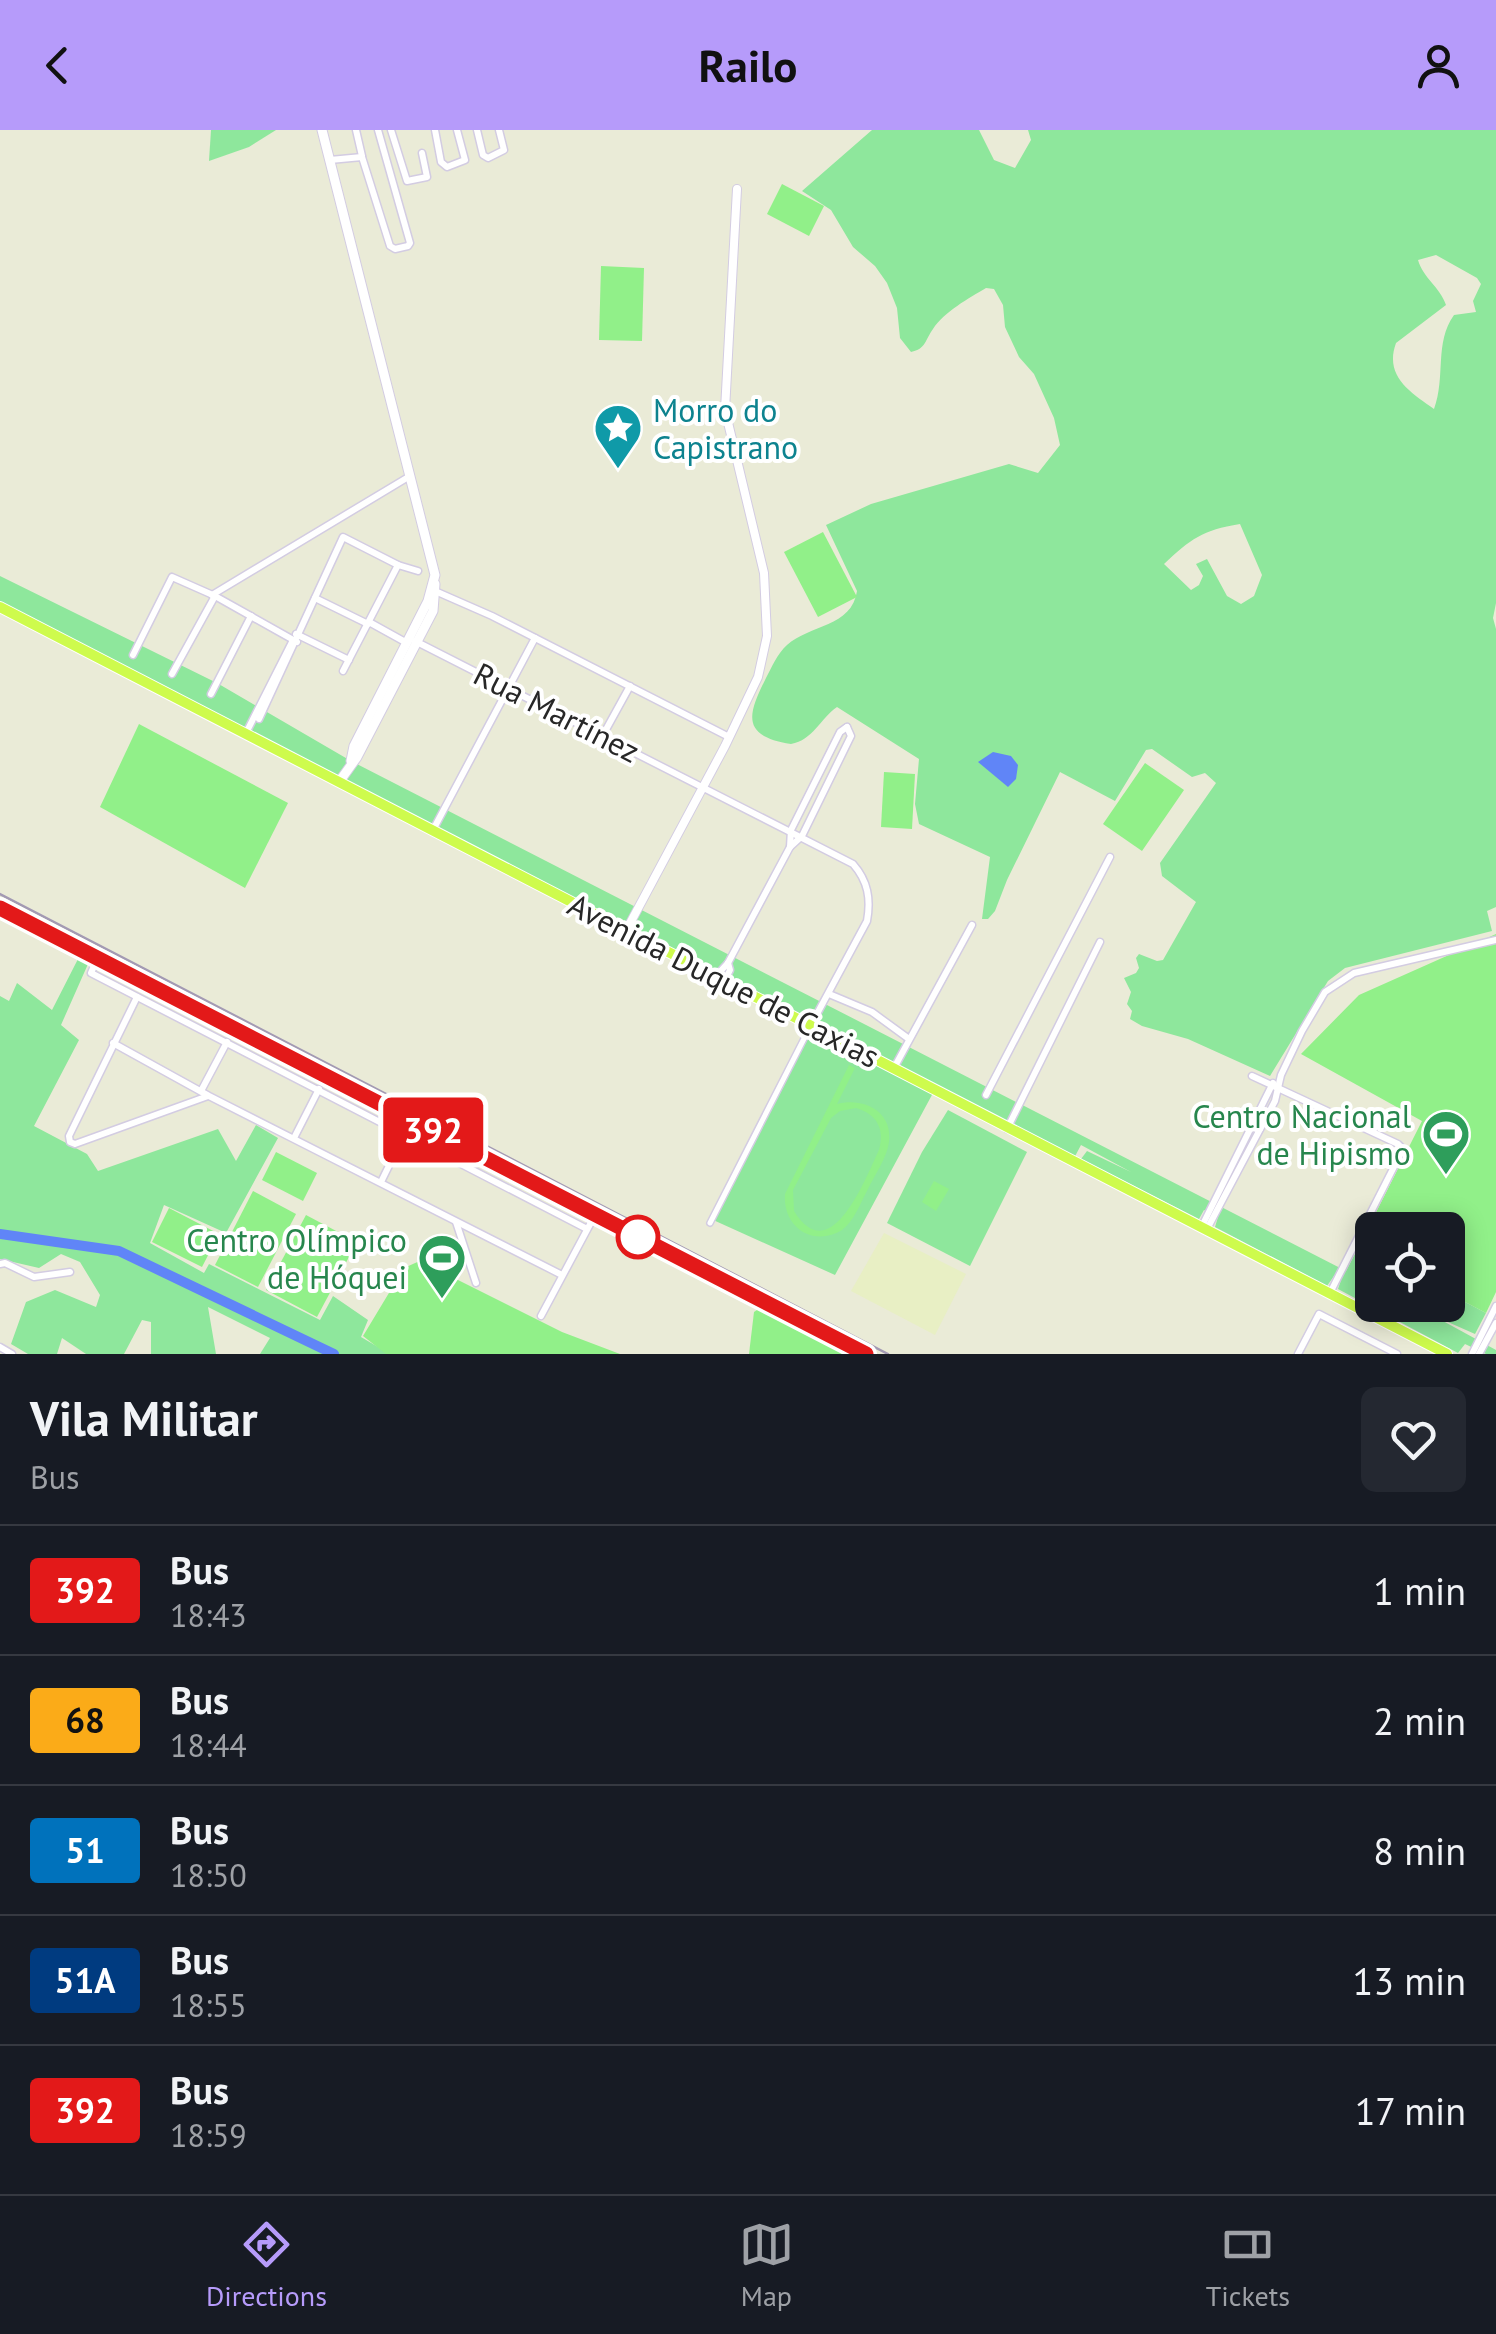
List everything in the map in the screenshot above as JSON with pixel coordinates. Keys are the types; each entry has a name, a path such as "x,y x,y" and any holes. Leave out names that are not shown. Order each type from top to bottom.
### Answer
{"main road":[{"path":"322,130 434,585 411,641 339,782"},
{"name":"Avenida Duque de Caxias","path":"0,607 1447,1354"}],"street":[{"path":"356,130 390,246 395,249 410,243 378,130"},
{"path":"391,130 406,181 427,177 422,153"},
{"path":"434,130 441,162 448,167 464,160 457,130"},
{"path":"476,130 483,155 488,158 504,150 500,130"},
{"path":"330,160 362,156"},
{"path":"627,930 704,788 764,658 768,605 764,574 725,410 737,190"},
{"path":"172,674 213,595 410,476"},
{"path":"244,735 297,636 343,537 418,571"},
{"path":"343,670 398,565"},
{"path":"133,655 168,579 176,577 349,660"},
{"path":"434,585 729,737"},
{"name":"Rua Martínez","path":"314,598 508,687 846,859 864,881 870,905 867,920 829,994"},
{"path":"211,694 251,616"},
{"path":"432,830 535,638"},
{"path":"603,735 630,686"},
{"path":"720,978 722,966 728,963 790,847 802,836 851,736 847,727 840,732 791,830 790,847"},
{"path":"817,779 827,785"},
{"path":"986,1095 1110,857"},
{"path":"0,908 866,1354"},
{"path":"894,1068 972,925"},
{"path":"1204,1229 1318,1002 1345,977 1496,940"},
{"path":"1007,1129 1100,942"},
{"path":"97,958 91,973 587,1228"},
{"path":"710,1223 829,994 872,1012 910,1039"},
{"path":"137,997 68,1136 72,1144 205,1094 227,1042"},
{"path":"114,1044 562,1276"},
{"path":"1252,1076 1398,1144 1402,1154 1330,1294"},
{"path":"294,1138 319,1089"},
{"path":"380,1182 406,1116"},
{"path":"541,1316 595,1215"},
{"path":"456,1220 476,1284"},
{"path":"0,1264 41,1278 70,1272"},
{"path":"1475,1354 1496,1306"},
{"path":"1298,1354 1319,1314 1397,1354"},
{"path":"1475,1354 1496,1323"},
{"path":"0,1347 12,1354"}],"shaded area":[{"path":"884,1233 966,1274 935,1335 851,1291"}],"green space":[{"path":"211,130 276,130 249,147 209,161"},
{"path":"872,130 979,130 994,160 1015,168 1031,140 1028,130 1496,130 1496,907 1487,911 1492,931 1345,968 1328,981 1270,1076 1188,1039 1130,1019 1132,1011 1127,1004 1131,992 1124,978 1136,973 1139,954 1163,960 1196,902 1162,876 1160,863 1216,783 1205,773 1192,777 1152,749 1146,750 1115,801 1060,772 995,911 988,919 982,919 990,857 919,824 915,804 919,759 837,707 799,742 775,740 756,729 755,702 780,652 796,638 838,619 853,603 857,591 826,525 871,504 1009,464 1038,473 1060,445 1054,418 1034,374 1019,357 1005,327 1003,305 994,289 986,288 950,311 922,346 911,352 900,338 897,308 887,283 853,247 831,210 802,191","holes":["1436,255 1481,284 1473,301 1476,312 1454,315 1448,326 1434,409 1402,382 1396,374 1393,355 1396,343 1446,305 1418,260","1240,524 1262,575 1254,596 1241,604 1227,596 1207,559 1196,564 1203,576 1191,590 1164,564 1198,537"]},
{"path":"782,184 824,206 809,236 767,214"},
{"path":"601,266 644,268 642,341 599,340"},
{"path":"823,532 857,597 818,617 784,552"},
{"path":"0,576 217,683 351,761 1346,1271 1355,1254 1355,1298 1338,1289 1341,1280 1334,1276 1327,1286 1215,1227 1218,1217 1204,1210 1199,1219 1081,1159 1087,1151 1131,1172 1081,1145 1072,1162 933,1093 835,1275 711,1219 810,1027 0,607"},
{"path":"139,724 288,803 245,888 100,807"},
{"path":"1145,763 1184,790 1142,851 1103,824"},
{"path":"884,772 915,774 912,829 881,827"},
{"name":"Centro Nacional de Hipismo","path":"1496,934 1496,1292 1486,1313 1465,1302 1465,1212 1376,1212 1422,1121 1301,1054 1359,995"},
{"path":"78,959 88,964 61,1025 79,1040 34,1126 87,1154 98,1171 218,1129 236,1161 256,1125 278,1138 226,1233 164,1205 150,1243 204,1273 209,1264 320,1320 333,1296 368,1320 361,1337 390,1354 260,1354 270,1338 208,1307 216,1354 151,1354 151,1322 142,1320 124,1354 86,1354 62,1338 57,1354 28,1354 11,1344 26,1302 55,1290 96,1307 100,1295 80,1262 61,1254 39,1268 0,1259 0,996 9,1001 17,983 52,1010"},
{"path":"849,1065 855,1068 837,1104 856,1102 874,1108 889,1131 886,1154 856,1212 838,1232 810,1235 792,1221 785,1194","holes":["840,1111 863,1111 878,1123 879,1150 856,1197 834,1225 821,1231 808,1227 794,1211 793,1190 831,1118"]},
{"path":"948,1110 1027,1152 970,1266 887,1223"},
{"path":"276,1152 317,1173 303,1201 262,1180"},
{"path":"934,1181 949,1189 936,1211 922,1202"},
{"path":"253,1191 296,1214 258,1287 215,1265"},
{"path":"169,1208 219,1234 202,1267 152,1242"},
{"path":"306,1215 357,1242 317,1317 266,1290"},
{"name":"Centro Olímpico de Hóquei","path":"433,1255 440,1271 562,1332 620,1354 386,1354 363,1336 404,1268"},
{"path":"1465,1302 1486,1313 1475,1334 1448,1322 1465,1322"},
{"path":"760,1308 851,1354 749,1354 754,1312"},
{"path":"1400,1322 1445,1322 1496,1350 1496,1354 1486,1354 1465,1344 1458,1353"}],"water":[{"path":"993,752 1011,756 1018,765 1016,779 1008,787 978,762"}],"waterway":[{"path":"0,1234 119,1251 334,1354"}],"railway":[{"path":"0,894 888,1354"}],"bus line":[{"name":"392","path":"0,908 866,1354"}],"place":[{"name":"Morro do Capistrano","path":"618,470"},
{"name":"Centro Nacional de Hipismo","path":"1446,1176"},
{"name":"Centro Olímpico de Hóquei","path":"442,1300"}]}
